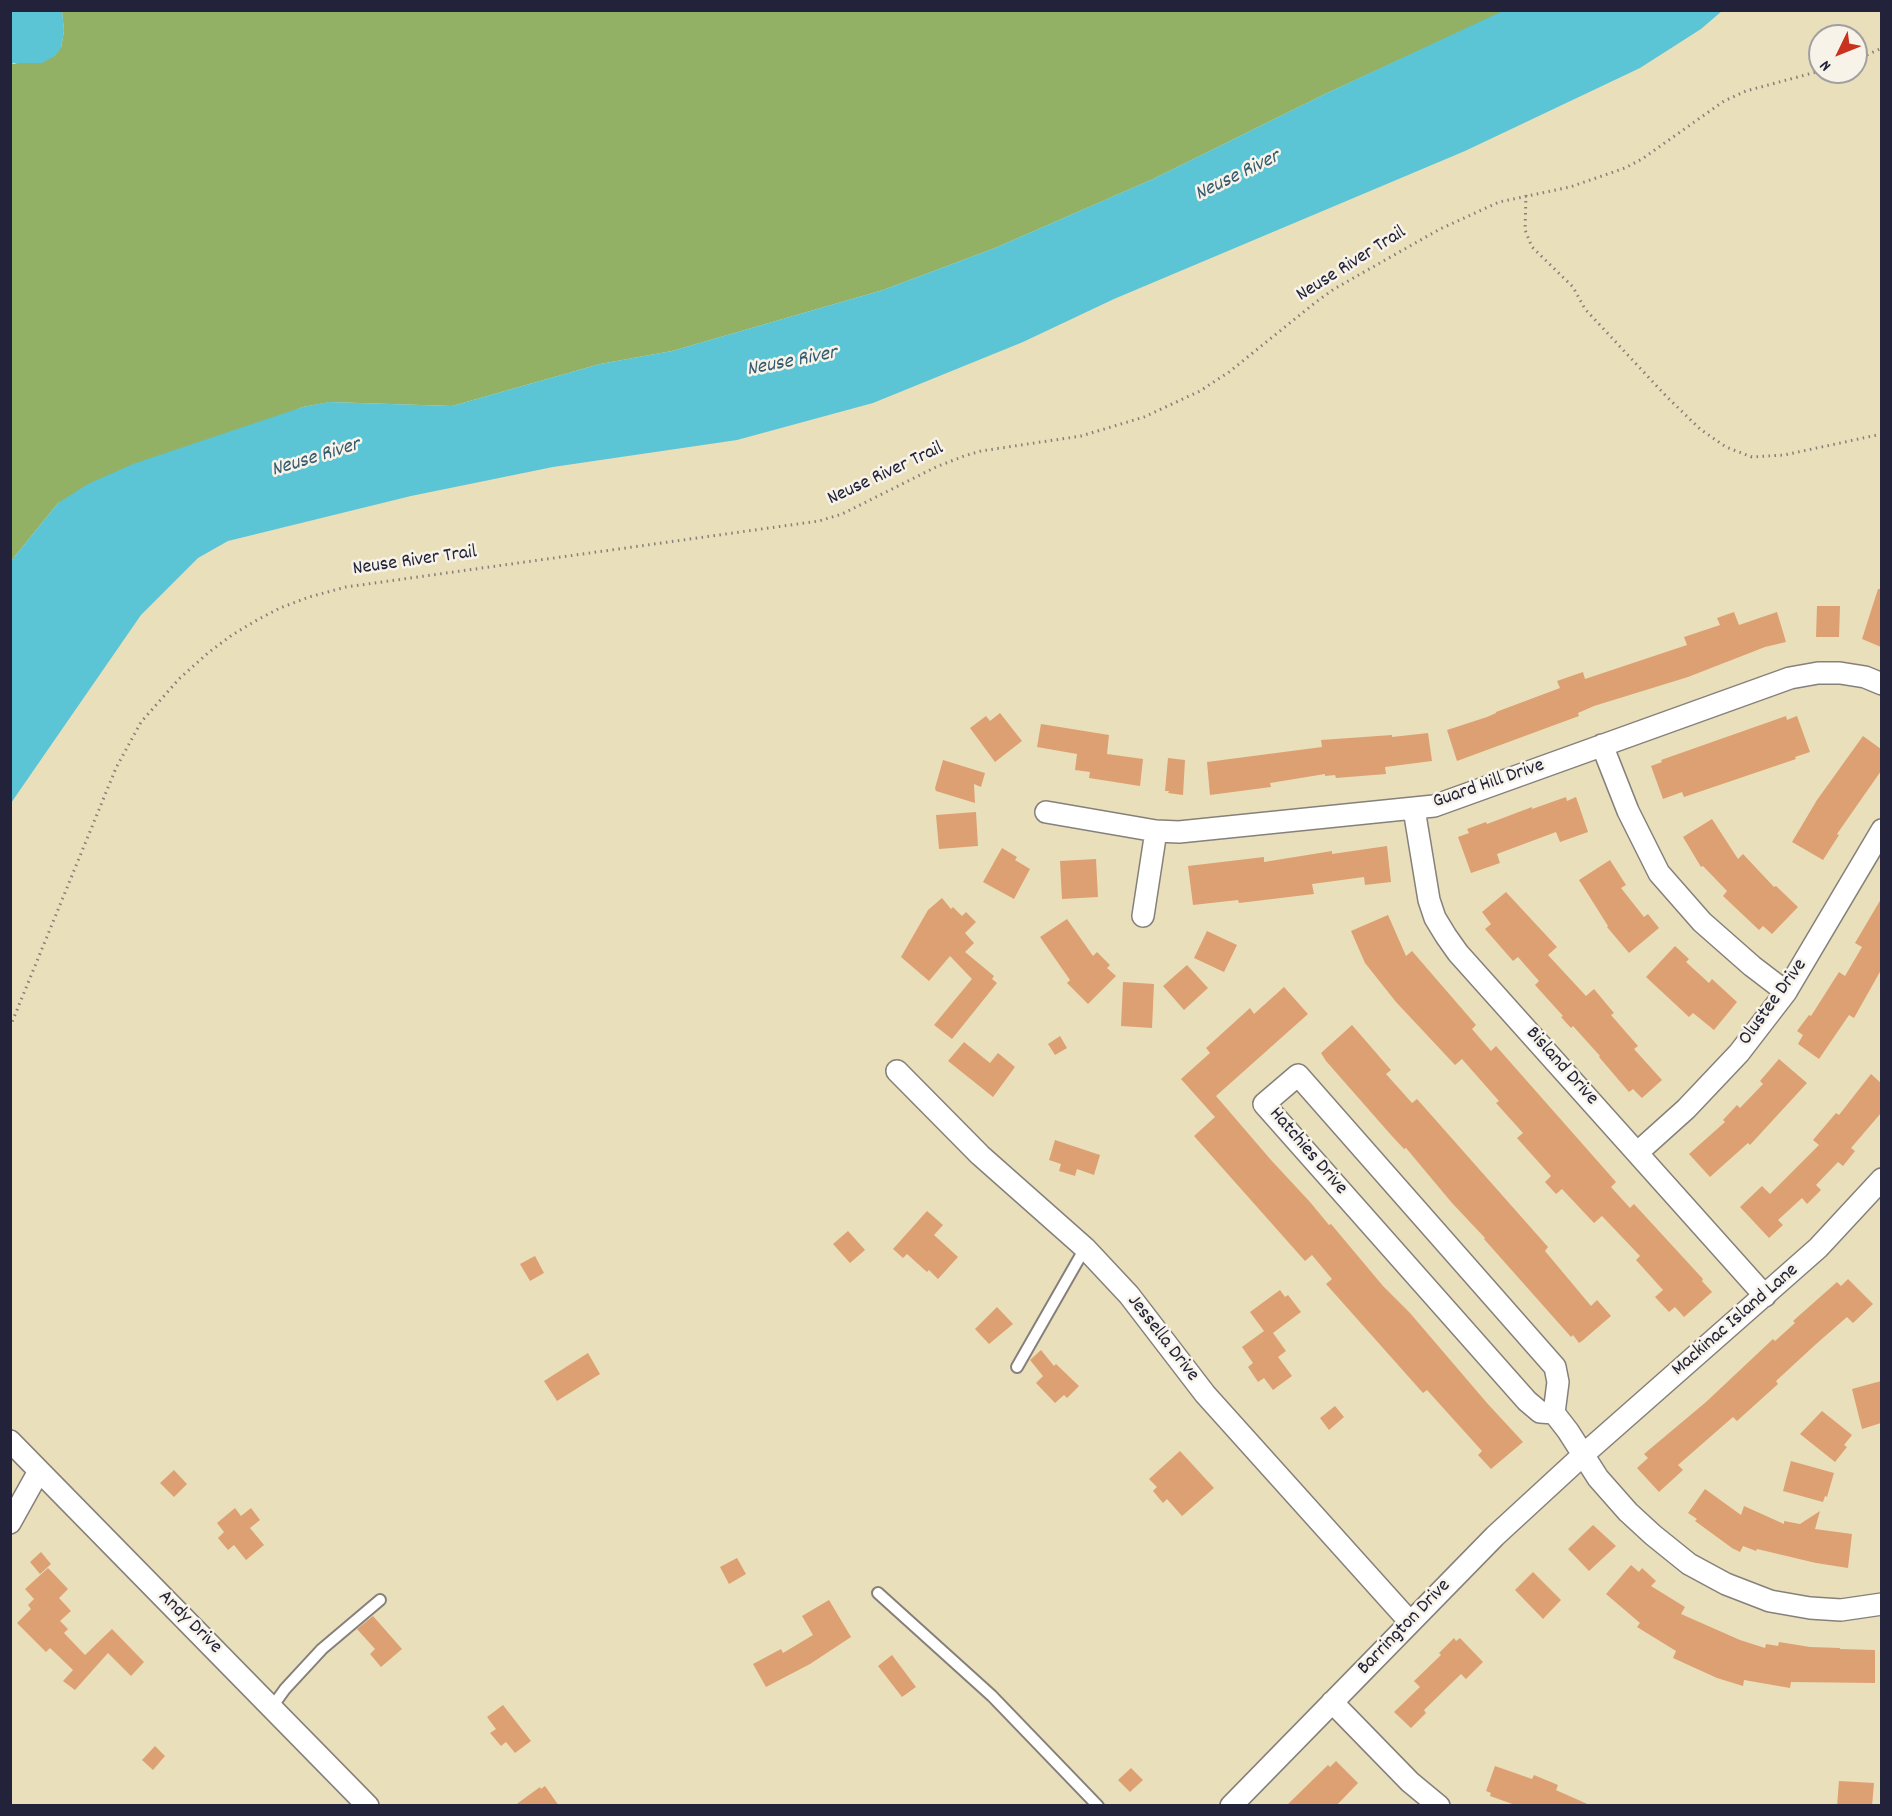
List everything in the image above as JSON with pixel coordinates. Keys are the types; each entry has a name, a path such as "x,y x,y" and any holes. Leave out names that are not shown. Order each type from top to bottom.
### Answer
{"street":[{"name":"Guard Hill Drive","path":"1046,812 1156,831 1179,832 1434,806 1790,678 1818,673 1840,673 1865,677 1881,684"},
{"path":"1602,745 1628,811 1659,873 1702,922 1786,992"},
{"name":"Bisland Drive","path":"1414,809 1429,900 1435,918 1458,953 1766,1296"},
{"name":"Olustee Drive","path":"1637,1153 1686,1109 1738,1053 1786,992 1881,830"},
{"path":"1143,916 1156,831"},
{"name":"Jessella Drive","path":"897,1071 980,1155 1085,1248 1129,1295 1205,1394 1410,1622"},
{"name":"Hatchies Drive","path":"1298,1075 1555,1367 1558,1382 1554,1413 1540,1412 1527,1401 1264,1104 1298,1075"},
{"name":"Mackinac Island Lane","path":"1583,1455 1818,1248 1881,1179"},
{"path":"1554,1413 1598,1478 1628,1512 1689,1564 1726,1584 1770,1601 1810,1608 1841,1610 1881,1604"},
{"name":"Andy Drive","path":"10,1441 368,1806"},
{"name":"Barrington Drive","path":"1231,1806 1495,1536 1583,1455"},
{"path":"10,1523 39,1471"},
{"path":"1332,1702 1410,1782 1439,1806"}],"lane":[{"path":"1017,1367 1085,1248"},
{"path":"878,1593 992,1696 1098,1806"},
{"path":"272,1707 285,1689 322,1649 380,1600"}],"path":[{"name":"Neuse River Trail","path":"10,1027 116,768 141,722 179,680 208,653 257,620 309,597 346,587 819,521 842,514 936,467 964,456 981,451 1081,436 1119,426 1200,391 1229,372 1316,302 1386,258 1440,229 1499,202 1570,187 1625,168 1642,159 1724,101 1746,91 1808,74"},
{"path":"1526,195 1526,230 1532,247 1574,287 1586,309 1666,396 1700,429 1726,447 1752,457 1784,455 1881,434"}],"green space":[{"path":"62,11 1505,11 1325,94 1153,179 995,248 883,290 672,351 600,364 452,406 330,402 303,407 58,503 11,561 11,63 14,64 61,48 64,31"}],"water":[{"path":"11,10 62,11 64,31 61,48 55,56 42,63 11,63"},
{"name":"Neuse River","path":"1505,10 1722,11 1701,29 1640,68 1465,151 1114,299 1023,342 873,403 737,440 553,467 411,496 228,541 198,558 141,615 11,803 11,561 58,503 88,484 133,464 303,407 329,402 452,406 600,364 672,351 883,290 995,248 1153,179 1325,94"}],"building":[{"path":"1878,589 1881,589 1881,647 1862,639"},
{"path":"1817,606 1840,606 1839,637 1816,637"},
{"path":"1734,612 1739,625 1777,612 1786,642 1765,647 1688,677 1594,706 1578,713 1579,716 1457,761 1447,730 1560,688 1557,681 1583,672 1585,679 1687,645 1684,637 1720,625 1717,618"},
{"path":"1000,713 1022,741 995,762 970,728 986,716 990,721"},
{"path":"1786,716 1787,720 1797,716 1810,752 1795,757 1796,759 1684,797 1682,792 1663,799 1651,766 1662,762 1661,760"},
{"path":"1041,724 1109,735 1107,754 1143,759 1140,786 1089,778 1090,772 1075,770 1077,754 1037,747"},
{"path":"1428,733 1432,761 1385,767 1386,774 1336,778 1335,775 1325,776 1325,774 1270,783 1271,787 1210,795 1207,762 1322,747 1321,740"},
{"path":"1863,736 1881,749 1881,771 1837,834 1839,835 1823,860 1792,842 1817,800"},
{"path":"1168,758 1185,760 1183,795 1165,791"},
{"path":"943,760 985,773 981,787 974,784 975,803 936,791"},
{"path":"1566,797 1567,801 1576,797 1588,832 1560,842 1556,832 1497,854 1500,863 1471,873 1458,837 1469,833 1467,829"},
{"path":"976,812 978,846 939,849 936,815"},
{"path":"1712,819 1738,859 1743,854 1774,887 1776,886 1798,907 1772,934 1763,926 1759,930 1723,896 1727,891 1703,866 1701,867 1683,837"},
{"path":"1387,846 1391,882 1365,885 1364,877 1312,884 1314,894 1239,903 1238,900 1193,905 1188,866 1264,857 1264,862 1332,851 1332,854"},
{"path":"1002,848 1017,857 1015,860 1030,869 1014,899 983,882"},
{"path":"1096,859 1098,897 1062,899 1060,861"},
{"path":"1610,860 1626,885 1621,888 1644,917 1648,914 1659,928 1629,953 1607,927 1579,880"},
{"path":"1506,892 1557,947 1548,955 1586,996 1594,989 1614,1013 1611,1015 1638,1046 1634,1049 1662,1080 1642,1098 1633,1089 1629,1092 1573,1026 1571,1028 1561,1017 1563,1016 1535,985 1539,981 1518,957 1513,961 1485,929 1491,924 1482,912"},
{"path":"942,898 951,909 953,907 962,916 966,912 976,922 965,933 974,943 965,952 994,976 992,979 997,983 952,1039 934,1025 972,979 950,956 929,981 901,957 928,910"},
{"path":"1881,899 1881,970 1854,1018 1849,1015 1819,1059 1798,1044 1803,1035 1797,1031 1809,1015 1811,1016 1839,972 1845,976 1862,947 1855,943"},
{"path":"1388,915 1406,956 1412,951 1476,1025 1472,1029 1491,1051 1496,1046 1616,1182 1611,1187 1630,1208 1634,1204 1703,1279 1702,1281 1712,1292 1684,1317 1675,1307 1669,1312 1655,1297 1663,1290 1636,1260 1640,1256 1602,1216 1594,1223 1562,1189 1556,1194 1545,1182 1551,1176 1517,1138 1523,1133 1496,1103 1499,1101 1462,1059 1455,1065 1396,1002 1365,963 1351,931"},
{"path":"1067,919 1093,956 1097,952 1110,965 1107,968 1116,976 1088,1004 1067,983 1070,980 1040,937"},
{"path":"1207,931 1237,945 1224,972 1194,958"},
{"path":"1675,946 1689,959 1686,962 1709,983 1712,979 1737,1002 1714,1030 1693,1013 1689,1017 1646,977"},
{"path":"1187,965 1208,988 1184,1010 1163,986"},
{"path":"1123,982 1154,984 1152,1028 1121,1026"},
{"path":"1284,987 1308,1014 1216,1096 1523,1442 1491,1469 1478,1455 1482,1451 1427,1390 1423,1393 1326,1284 1332,1279 1312,1255 1305,1261 1194,1136 1215,1117 1181,1079 1210,1053 1206,1048 1250,1008 1254,1014"},
{"path":"1352,1025 1391,1070 1386,1074 1412,1103 1417,1099 1548,1247 1545,1251 1591,1306 1597,1300 1611,1316 1582,1341 1579,1343 1573,1335 1571,1337 1406,1148 1404,1149 1391,1135 1326,1061 1321,1053"},
{"path":"1060,1036 1067,1048 1055,1055 1048,1044"},
{"path":"964,1042 990,1063 998,1053 1015,1067 993,1097 948,1061"},
{"path":"1779,1059 1807,1083 1750,1145 1748,1143 1710,1177 1689,1154 1725,1122 1723,1120 1737,1105 1740,1108 1763,1084 1760,1081"},
{"path":"1871,1074 1881,1083 1881,1113 1851,1148 1855,1151 1843,1166 1838,1162 1816,1185 1821,1190 1807,1204 1802,1198 1778,1220 1783,1225 1769,1238 1740,1207 1762,1186 1770,1194 1819,1145 1813,1140 1836,1113 1839,1115"},
{"path":"1055,1140 1100,1155 1094,1175 1077,1169 1075,1176 1059,1171 1061,1164 1049,1160"},
{"path":"927,1211 943,1225 934,1235 958,1257 938,1279 907,1254 903,1258 893,1249"},
{"path":"848,1231 865,1250 850,1263 833,1244"},
{"path":"535,1256 544,1273 530,1281 520,1264"},
{"path":"1848,1279 1873,1304 1853,1323 1847,1317 1776,1381 1778,1384 1737,1421 1733,1417 1678,1465 1683,1470 1659,1492 1637,1468 1648,1458 1644,1454 1706,1402 1773,1339 1775,1341 1795,1323 1793,1321 1837,1282 1841,1286"},
{"path":"1280,1290 1285,1297 1288,1295 1301,1312 1273,1333 1286,1351 1278,1357 1292,1376 1273,1390 1264,1378 1258,1382 1248,1367 1253,1363 1242,1347 1264,1331 1250,1312"},
{"path":"997,1307 1013,1324 989,1344 975,1329"},
{"path":"1041,1350 1054,1366 1056,1364 1079,1386 1067,1398 1064,1395 1055,1403 1036,1383 1043,1376 1030,1360"},
{"path":"588,1353 600,1374 557,1401 544,1381"},
{"path":"1881,1381 1881,1423 1862,1429 1852,1389"},
{"path":"1335,1406 1344,1417 1329,1430 1320,1418"},
{"path":"1822,1411 1852,1435 1844,1445 1847,1447 1835,1462 1800,1434"},
{"path":"1180,1451 1214,1488 1182,1516 1167,1499 1163,1503 1153,1491 1157,1487 1149,1479"},
{"path":"1791,1461 1834,1473 1827,1497 1825,1496 1823,1502 1783,1491"},
{"path":"174,1470 187,1484 174,1497 160,1483"},
{"path":"1705,1489 1741,1515 1744,1506 1784,1524 1784,1521 1800,1524 1820,1511 1815,1529 1852,1534 1848,1568 1757,1549 1756,1551 1743,1546 1740,1552 1732,1548 1695,1521 1697,1519 1688,1513"},
{"path":"235,1508 241,1516 251,1508 260,1520 250,1528 264,1545 246,1560 234,1545 228,1550 218,1538 224,1532 217,1523"},
{"path":"1593,1525 1616,1546 1589,1571 1568,1549"},
{"path":"41,1552 51,1564 40,1574 30,1562"},
{"path":"737,1558 746,1574 729,1584 720,1567"},
{"path":"1631,1565 1639,1572 1642,1568 1656,1581 1651,1586 1685,1607 1681,1614 1740,1640 1765,1648 1766,1644 1778,1646 1779,1642 1810,1647 1875,1650 1875,1683 1791,1682 1790,1688 1744,1680 1743,1686 1717,1678 1673,1658 1676,1651 1637,1627 1640,1623 1606,1594"},
{"path":"48,1568 68,1589 59,1598 71,1611 60,1621 68,1629 64,1633 85,1655 112,1629 144,1662 131,1676 108,1653 75,1690 63,1681 73,1670 50,1648 46,1652 17,1623 31,1609 28,1605 34,1599 25,1589"},
{"path":"1533,1572 1561,1600 1543,1619 1515,1590"},
{"path":"829,1600 851,1637 810,1664 766,1687 753,1664 781,1649 783,1653 813,1635 802,1616"},
{"path":"373,1616 402,1649 381,1667 370,1654 375,1649 357,1629"},
{"path":"1454,1638 1456,1641 1460,1638 1483,1662 1466,1679 1461,1674 1424,1710 1426,1713 1411,1728 1394,1712 1420,1687 1414,1681 1441,1655 1439,1653"},
{"path":"892,1655 916,1687 902,1697 878,1666"},
{"path":"503,1705 531,1741 515,1753 506,1742 501,1746 490,1733 496,1729 487,1717"},
{"path":"155,1746 165,1756 153,1770 142,1760"},
{"path":"1336,1761 1358,1783 1336,1806 1286,1806 1328,1765 1330,1767"},
{"path":"1495,1766 1532,1779 1534,1775 1558,1785 1556,1790 1592,1806 1518,1806 1490,1796 1491,1793 1486,1791"},
{"path":"1131,1768 1143,1780 1130,1792 1118,1780"},
{"path":"1839,1781 1874,1783 1872,1806 1837,1806"},
{"path":"545,1786 559,1806 514,1806 540,1787 541,1789"}]}
